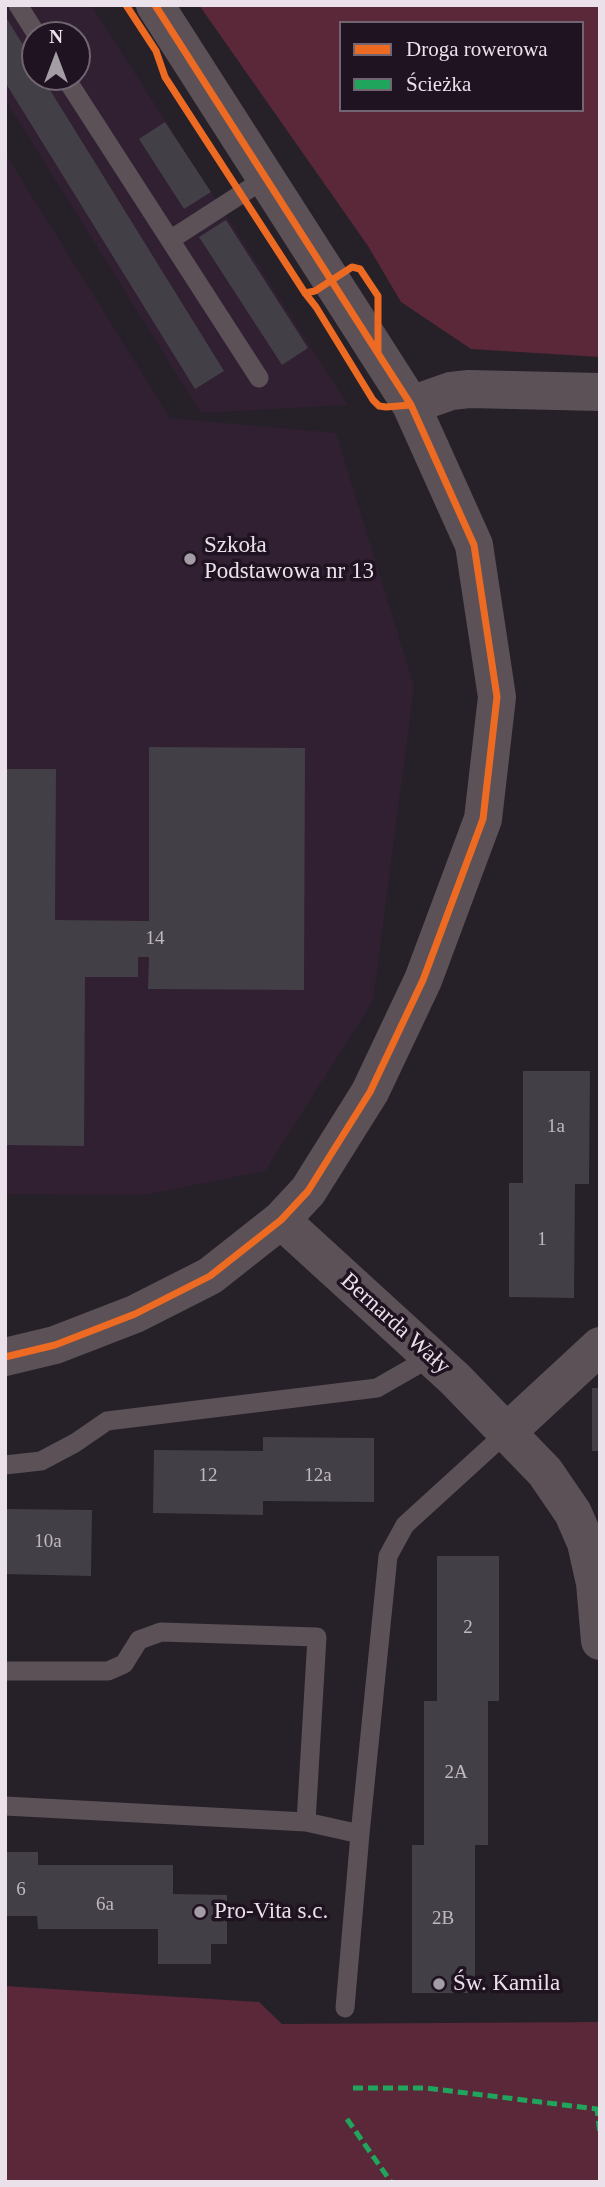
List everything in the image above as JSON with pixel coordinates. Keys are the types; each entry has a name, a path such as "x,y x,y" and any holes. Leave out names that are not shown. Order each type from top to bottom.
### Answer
{"street":[{"path":"5,1357 55,1345 135,1314 210,1276 281,1220 308,1191 370,1092 423,979 483,819 497,697 474,545 411,405 155,5"},
{"path":"411,405 451,391 469,389 600,392"},
{"name":"Bernarda Wały","path":"281,1220 431,1357 586,1513 586,1543 595,1583 600,1641"},
{"path":"507,1432 600,1346"}],"lane":[{"path":"18,5 28,21"},
{"path":"74,91 259,378"},
{"path":"170,240 266,178"},
{"path":"5,1465 41,1461 107,1422 377,1388 431,1357"},
{"path":"345,2008 388,1556 405,1525 507,1432"},
{"path":"5,1671 107,1671 124,1664 139,1640 161,1632 317,1637 306,1822"},
{"path":"5,1806 306,1822 360,1834"}],"shaded area":[{"path":"5,5 91,5 348,405 201,413 5,99"},
{"path":"199,5 600,5 600,357 471,349 401,302 368,246"},
{"name":"Szkoła Podstawowa nr 13","path":"5,153 170,418 336,433 414,686 373,1001 265,1171 144,1195 5,1194"},
{"path":"5,1986 259,2002 282,2024 600,2022 600,2182 5,2182"}],"building":[{"path":"5,16 21,42 21,91 51,91 224,371 195,389 5,82"},
{"path":"165,122 211,192 184,209 139,139"},
{"path":"226,220 308,348 282,365 199,237"},
{"path":"149,747 305,748 304,990 148,989 149,957 138,957 138,977 85,977 84,1146 5,1145 5,769 56,769 55,920 149,921"},
{"path":"523,1071 590,1071 589,1184 575,1184 574,1298 509,1297 509,1183 523,1183"},
{"path":"592,1388 600,1388 600,1451 592,1451"},
{"path":"263,1437 374,1438 374,1502 263,1501 263,1515 153,1513 154,1450 263,1451"},
{"path":"5,1509 92,1510 91,1576 5,1574"},
{"path":"437,1556 499,1556 499,1701 488,1701 488,1845 475,1845 475,1993 412,1993 412,1845 424,1845 424,1701 437,1701"},
{"path":"5,1852 38,1852 38,1865 173,1865 173,1894 227,1895 227,1944 211,1944 211,1964 158,1964 158,1929 38,1929 37,1916 5,1916"}],"marked path":[{"path":"353,2088 426,2088 597,2109"},
{"path":"600,2110 597,2109 600,2134"},
{"path":"347,2119 391,2182"}],"cycle path":[{"path":"126,5 156,51 165,77 316,307 373,400 379,406 386,407 411,405"},
{"path":"5,1357 55,1345 135,1314 210,1276 281,1220 308,1191 370,1092 423,980 483,819 497,697 474,545 411,405 155,5"},
{"path":"305,293 315,291 352,267 360,269 378,296 378,352"}],"place":[{"name":"Szkoła Podstawowa nr 13","path":"190,559"},
{"name":"Pro-Vita s.c.","path":"200,1912"},
{"name":"Św. Kamila","path":"439,1984"}]}
